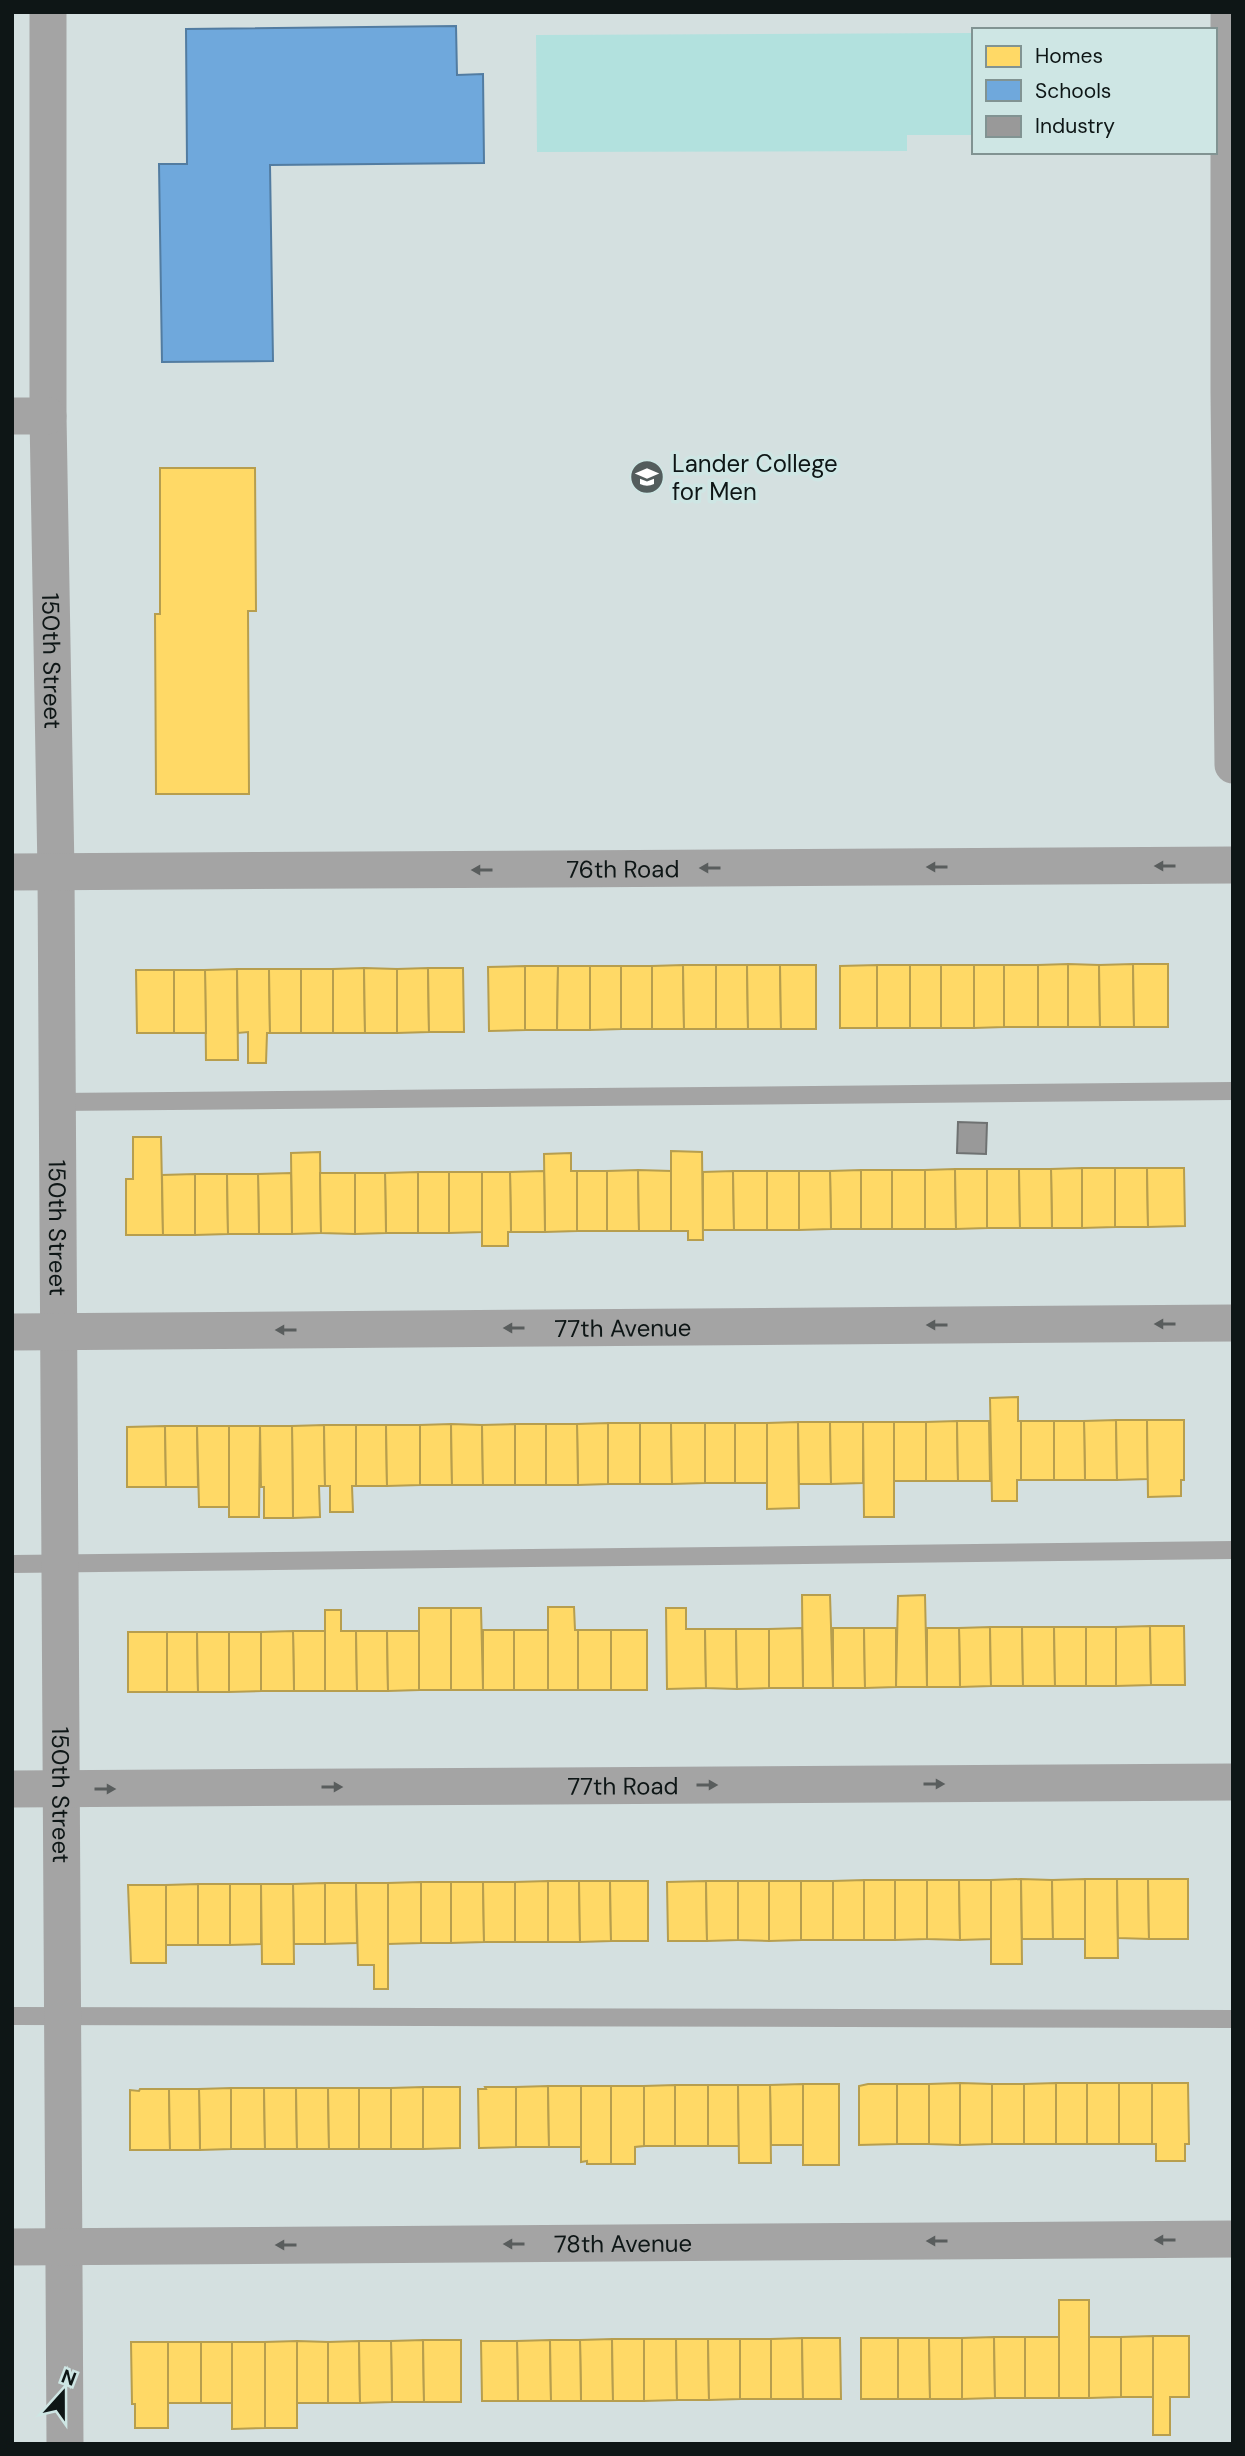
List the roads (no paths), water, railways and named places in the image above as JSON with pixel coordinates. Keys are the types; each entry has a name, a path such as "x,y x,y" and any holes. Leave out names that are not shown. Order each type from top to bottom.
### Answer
{"street":[{"name":"150th Street","path":"48,12 48,416 56,872 65,2444"},
{"path":"1229,12 1233,765"},
{"path":"12,416 48,416"},
{"name":"76th Road","path":"12,872 1233,865"},
{"name":"77th Avenue","path":"12,1332 1233,1323"},
{"name":"77th Road","path":"12,1789 1233,1782"},
{"name":"78th Avenue","path":"12,2247 1233,2239"}],"lane":[{"path":"56,1102 1233,1091"},
{"path":"12,1564 1233,1550"},
{"path":"12,2016 1233,2019"}],"place":[{"name":"Lander College for Men","path":"647,477"}]}
